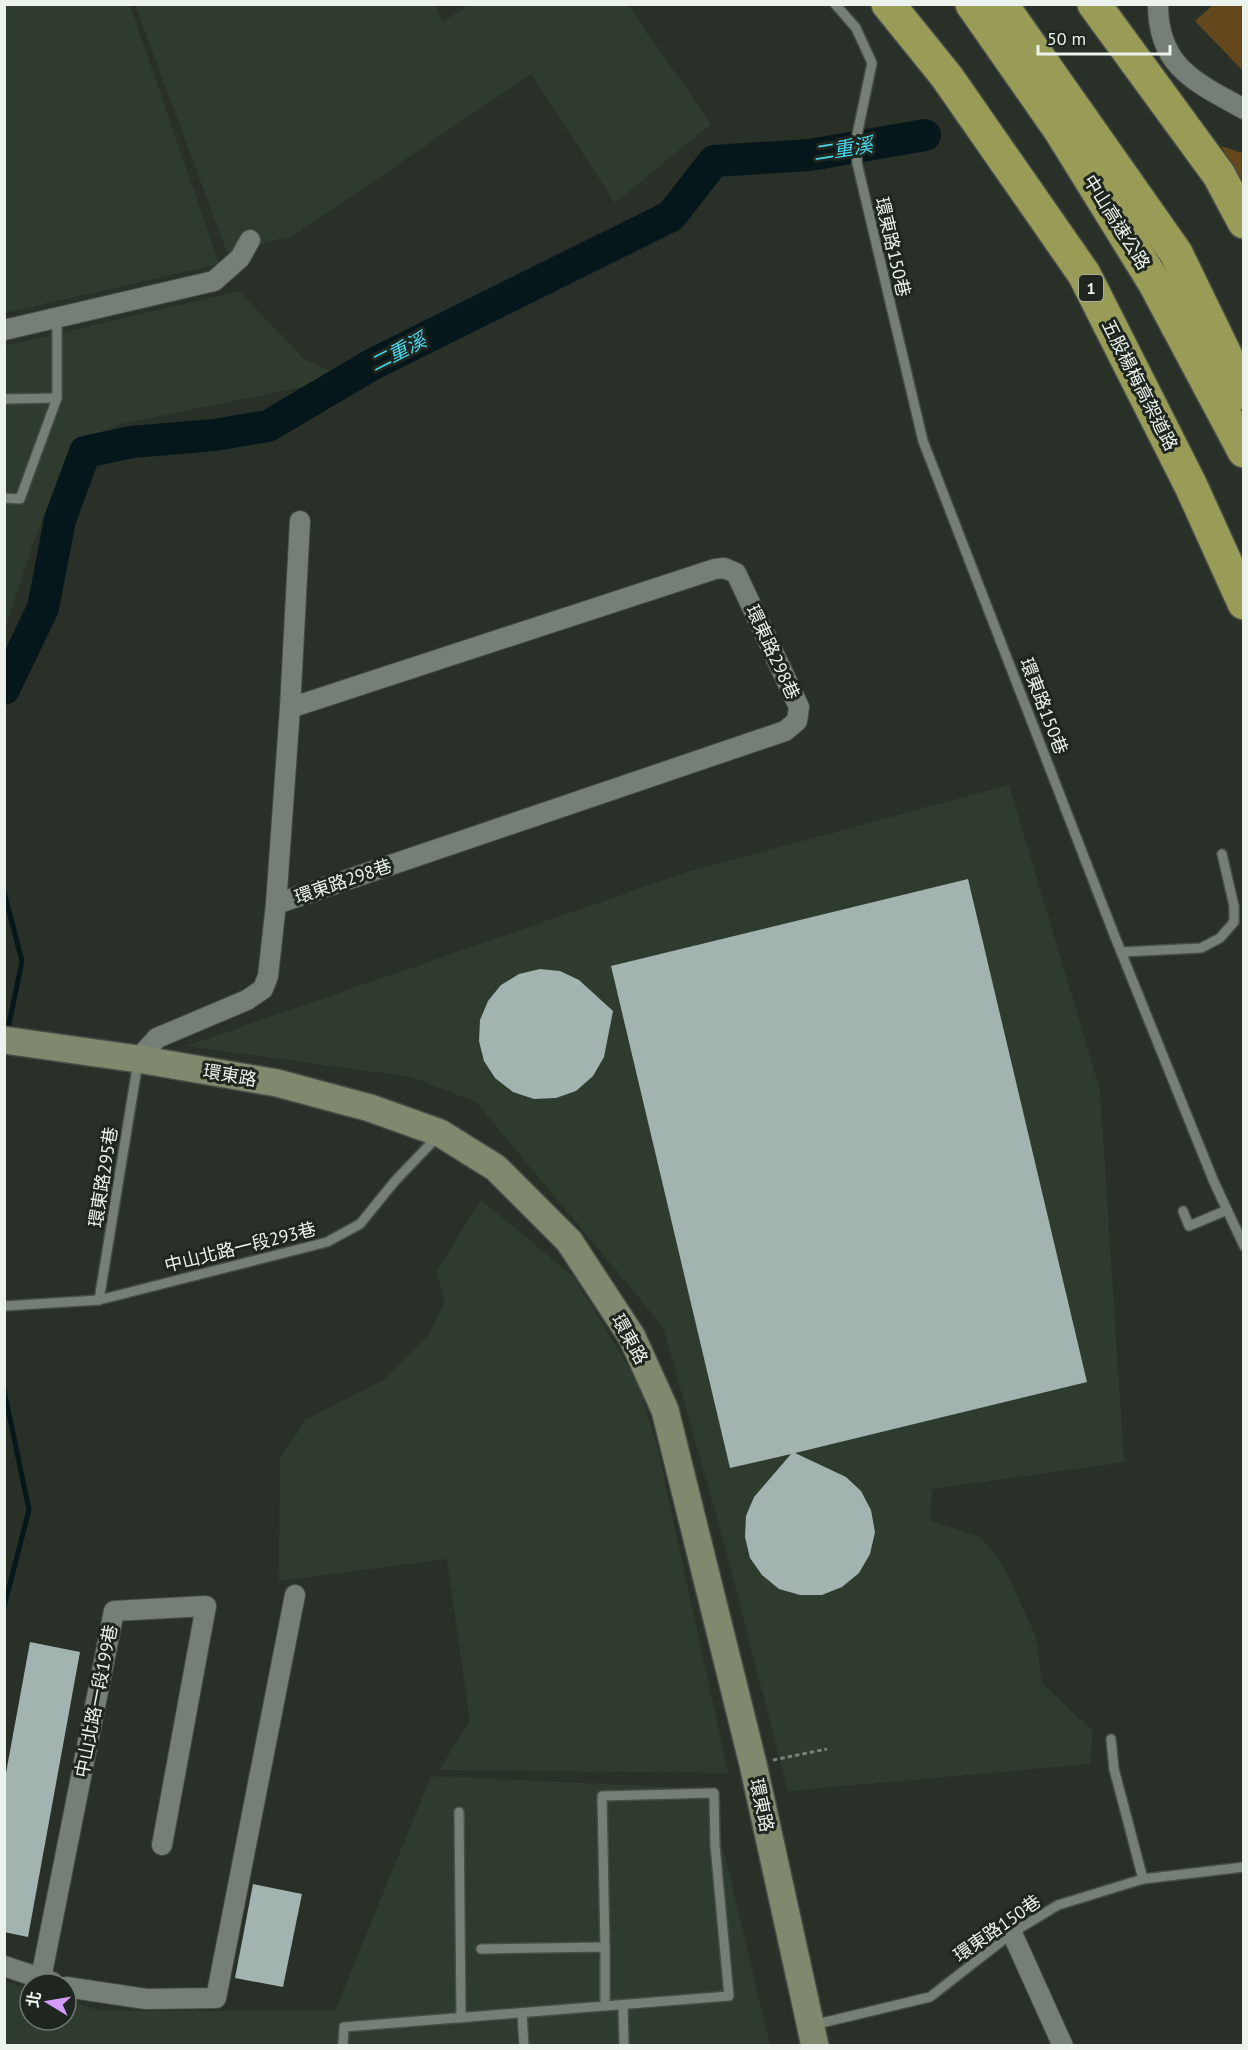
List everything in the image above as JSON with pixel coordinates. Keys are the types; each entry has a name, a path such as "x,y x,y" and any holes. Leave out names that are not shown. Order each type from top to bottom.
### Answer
{"highway":[{"name":"五股楊梅高架道路","path":"888,4 947,77 1084,274 1191,486 1244,603"},
{"name":"中山高速公路","path":"972,4 1060,129 1154,282 1244,451"},
{"name":"中山高速公路","path":"1001,4 1176,254 1244,393"},
{"path":"1094,4 1219,175 1244,222"}],"street":[{"path":"1158,4 1161,37 1170,58 1188,76 1244,108"},
{"path":"4,330 214,281 240,258 250,240"},
{"name":"環東路298巷","path":"138,1059 157,1038 247,1000 262,989 268,976 276,904 290,708 300,521"},
{"name":"環東路298巷","path":"276,904 785,731 796,721 799,707 736,573 724,568 715,569 290,708"},
{"name":"環東路","path":"4,1040 138,1059 277,1083 370,1108 440,1133 496,1168 569,1241 632,1338 664,1410 753,1764 813,2036"},
{"path":"78,1989 146,1999 216,1998 294,1595"},
{"name":"中山北路一段199巷","path":"51,1972 114,1611 206,1606 162,1845"},
{"path":"1012,1933 1063,2046"},
{"name":"中山北路一段199巷","path":"4,1966 22,1972"}],"lane":[{"name":"環東路150巷","path":"836,4 856,28 872,63 857,135 857,163 923,441 1122,952 1227,1210 1244,1246"},
{"path":"4,498 20,499 57,398 57,318"},
{"path":"4,399 57,398"},
{"path":"1122,952 1201,948 1220,938 1234,922 1234,906 1222,854"},
{"name":"環東路295巷","path":"99,1299 138,1059"},
{"name":"中山北路一段293巷","path":"4,1306 99,1299 327,1242 360,1224 395,1181 440,1133"},
{"path":"1183,1211 1189,1226 1227,1210"},
{"path":"1111,1739 1114,1769 1143,1879"},
{"path":"342,2046 344,2028 729,1996 715,1845 714,1793 602,1796 605,2006"},
{"path":"459,1812 461,2018"},
{"name":"環東路150巷","path":"813,2036 930,1996 1012,1933 1058,1905 1143,1879 1244,1867"},
{"path":"481,1949 605,1947"},
{"path":"623,2005 624,2046"},
{"path":"522,2013 524,2046"}],"path":[{"path":"753,1764 827,1749"}],"shaded area":[{"path":"4,5 130,5 219,264 5,313"},
{"path":"135,5 436,5 442,22 469,5 628,5 711,124 615,203 531,74 293,236 227,252"},
{"path":"1213,5 1243,5 1243,71 1195,21"},
{"path":"1221,146 1243,153 1243,182"},
{"path":"239,291 304,359 333,372 308,386 121,424 71,444 32,547 5,628 5,346"},
{"path":"1009,785 1100,1090 1124,1462 932,1489 930,1520 981,1537 1004,1567 1036,1637 1042,1683 1093,1731 1090,1764 788,1791 721,1532 663,1327 476,1102 411,1077 186,1046 687,872"},
{"path":"481,1200 574,1277 637,1381 657,1445 728,1773 439,1770 470,1721 447,1559 279,1581 280,1458 305,1420 385,1379 427,1337 445,1302 436,1272"},
{"path":"431,1776 709,1789 770,2045 5,2045 4,1981 18,1985 18,2032 78,2032 78,2004 100,2011 335,2011"}],"building":[{"path":"968,879 1087,1382 795,1453 846,1477 861,1491 871,1510 875,1532 870,1554 859,1573 842,1587 822,1595 800,1595 779,1589 762,1575 750,1558 745,1537 746,1516 754,1497 791,1454 730,1468 611,966"},
{"path":"540,969 560,971 579,980 613,1011 604,1057 593,1076 576,1091 556,1098 534,1099 513,1092 495,1078 484,1061 479,1041 480,1020 488,1001 501,985 519,974"},
{"path":"30,1642 80,1652 28,1937 4,1932 4,1784"},
{"path":"253,1884 302,1894 283,1987 235,1978"}],"waterway":[{"name":"二重溪","path":"4,689 43,608 60,520 85,452 132,442 214,435 268,426 373,364 671,216 714,161 810,155 925,135"},
{"path":"4,892 22,961 7,1034"},
{"path":"4,1390 29,1510 4,1607"}]}
